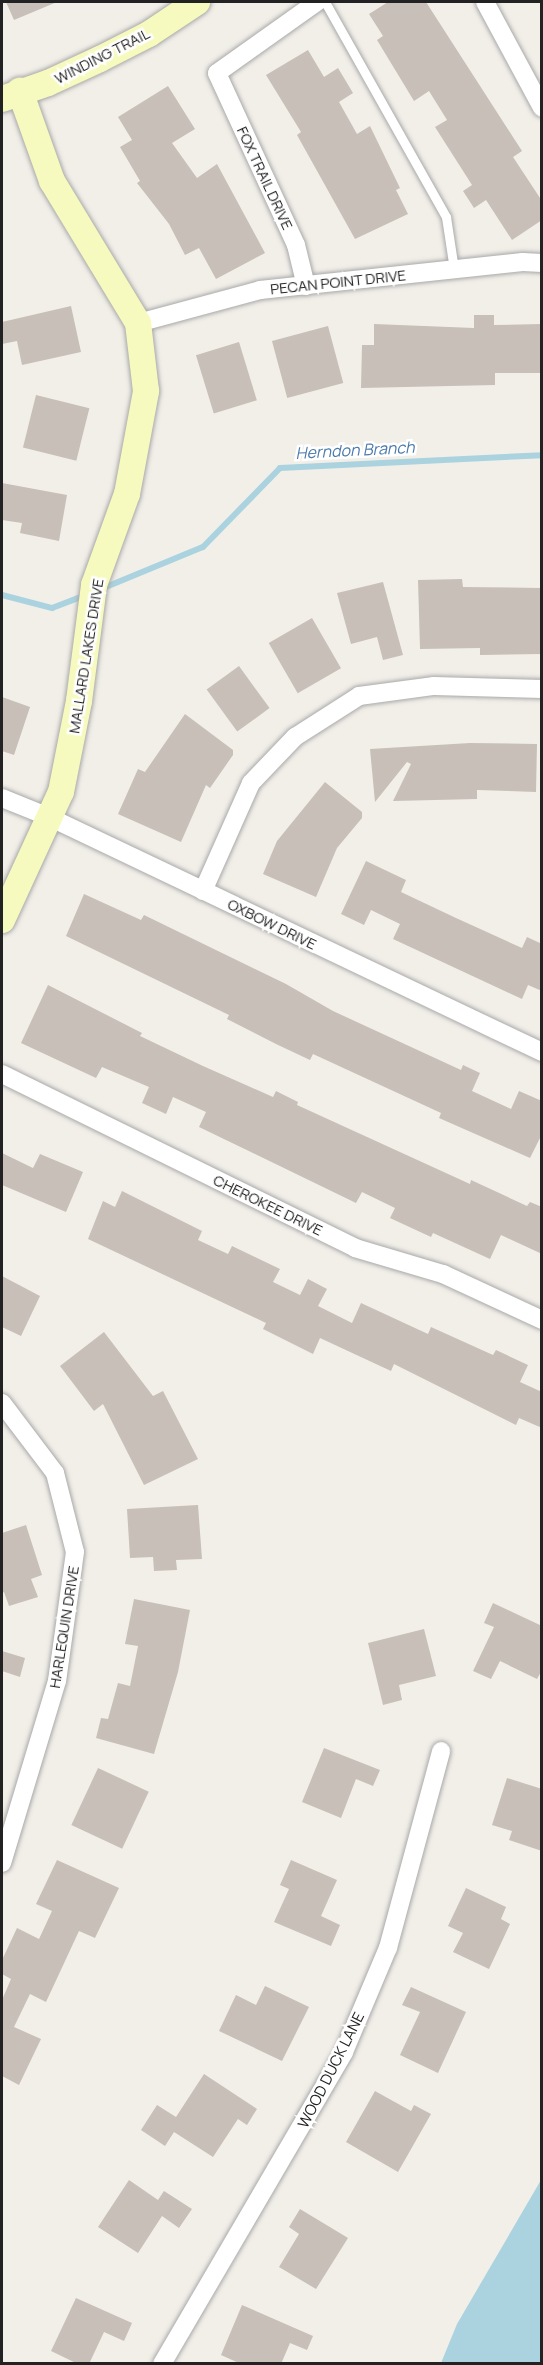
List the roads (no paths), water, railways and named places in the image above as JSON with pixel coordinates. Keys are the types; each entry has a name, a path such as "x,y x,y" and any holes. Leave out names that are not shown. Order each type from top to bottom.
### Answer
{"street":[{"name":"WINDING TRAIL","path":"11,95 48,83 119,49 197,2"},
{"name":"FOX TRAIL DRIVE","path":"306,286 296,246 217,73 317,2"},
{"path":"485,2 542,108"},
{"name":"MALLARD LAKES DRIVE","path":"2,920 61,792 79,701 94,585 127,494 146,390 138,323 52,181 11,95"},
{"name":"PECAN POINT DRIVE","path":"138,323 260,290 453,269 542,263"},
{"path":"204,891 251,783 295,737 359,696 434,686 542,688"},
{"name":"OXBOW DRIVE","path":"2,798 50,817 542,1052"},
{"name":"CHEROKEE DRIVE","path":"2,1074 356,1248 443,1274 542,1320"},
{"name":"HARLEQUIN DRIVE","path":"2,1403 55,1473 75,1552 57,1681 2,1863"},
{"name":"WOOD DUCK LANE","path":"162,2364 344,2052 388,1948 441,1751"}],"lane":[{"path":"325,2 446,217 453,269"}],"water":[{"path":"541,2180 541,2363 441,2363 457,2324"}],"waterway":[{"name":"Herndon Branch","path":"101,589 203,547 280,468 542,455"},
{"name":"Herndon Branch","path":"2,595 52,608 86,595"}]}
